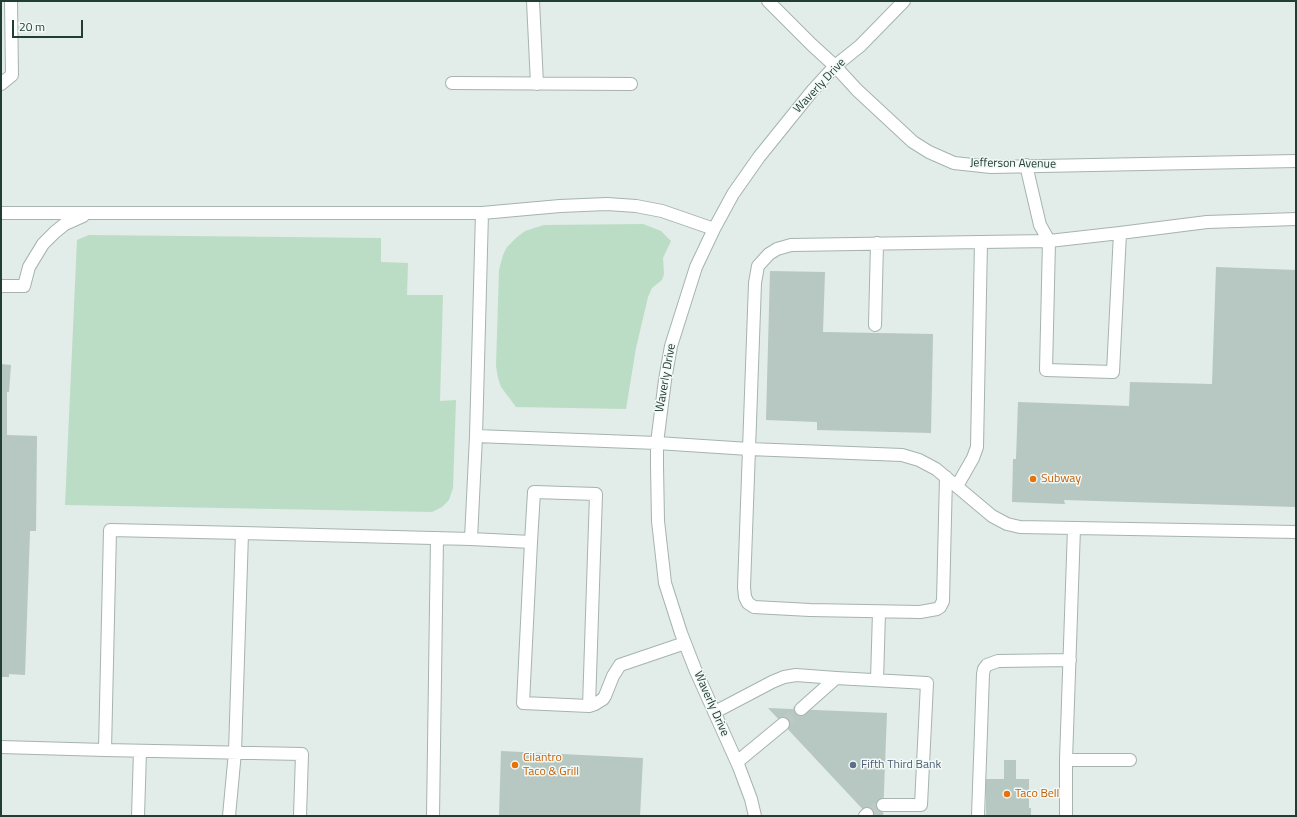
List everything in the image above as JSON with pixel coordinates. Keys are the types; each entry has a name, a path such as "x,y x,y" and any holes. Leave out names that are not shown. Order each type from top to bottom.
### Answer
{"street":[{"path":"1,84 12,75 11,1"},
{"path":"533,1 537,84"},
{"name":"Jefferson Avenue","path":"768,1 835,66 857,90 913,142 929,152 954,163 991,167 1296,161"},
{"name":"Waverly Drive","path":"755,816 737,762 685,643 665,583 658,521 657,443 664,380 671,346 696,267 733,194 759,156 835,66 860,46 904,1"},
{"path":"452,83 631,84"},
{"path":"1026,166 1040,225 1049,241 1046,370 1114,372 1120,233"},
{"path":"1,213 482,212 607,204 630,205 662,210 714,229"},
{"path":"470,539 476,436 482,212"},
{"path":"1,286 24,286 32,261 48,238 65,224 88,214"},
{"path":"946,477 942,604 937,609 929,612 879,612 754,608 748,603 745,597 744,587 754,298 758,266 773,251 791,245 1049,241 1208,222 1296,219"},
{"path":"957,486 977,448 981,242"},
{"path":"875,325 877,243"},
{"path":"476,436 902,455 928,464 946,477 992,516 1007,524 1020,527 1296,532"},
{"path":"589,706 596,494 534,492 523,704 589,706 595,704 603,699 613,676 620,665 685,643"},
{"path":"1066,816 1066,760 1074,528"},
{"path":"105,750 110,530 437,538 531,542"},
{"path":"229,816 235,752 242,533"},
{"path":"433,816 437,538"},
{"path":"877,680 879,612"},
{"path":"978,816 984,669 987,665 998,661 1070,660"},
{"path":"715,712 772,682 784,677 796,675 926,683 921,805 883,806"},
{"path":"801,709 836,678"},
{"path":"737,762 784,724"},
{"path":"1,747 302,754 300,816"},
{"path":"138,816 140,751"},
{"path":"1066,760 1130,760"}],"green space":[{"path":"643,224 661,231 671,241 663,258 664,274 662,280 652,288 648,297 636,348 626,409 516,407 501,387 496,366 499,270 507,247 525,231 544,225"},
{"path":"89,235 381,238 381,262 408,263 407,295 443,295 440,401 456,400 453,488 449,500 442,507 432,512 65,505 77,240"}],"building":[{"path":"1216,267 1296,270 1296,507 1064,500 1065,504 1012,502 1013,459 1016,459 1018,402 1129,406 1130,382 1212,384"},
{"path":"770,271 825,272 823,332 933,334 931,433 817,430 817,422 766,420"},
{"path":"1,364 11,365 9,392 7,392 7,435 37,436 36,531 30,531 25,675 9,674 9,677 1,677"},
{"name":"Fifth Third Bank","path":"768,708 887,713 883,816 869,816"},
{"path":"501,751 643,758 640,816 499,816"},
{"name":"Taco Bell","path":"1004,760 1016,760 1016,779 1029,779 1029,808 1031,808 1031,816 986,816 986,779 1004,779"}],"tunnel":[{"path":"783,724 801,709"},
{"path":"867,814 883,805"}],"place":[{"name":"Subway","path":"1033,479"},
{"name":"Cilantro Taco & Grill","path":"515,765"},
{"name":"Fifth Third Bank","path":"853,765"},
{"name":"Taco Bell","path":"1007,794"}]}
